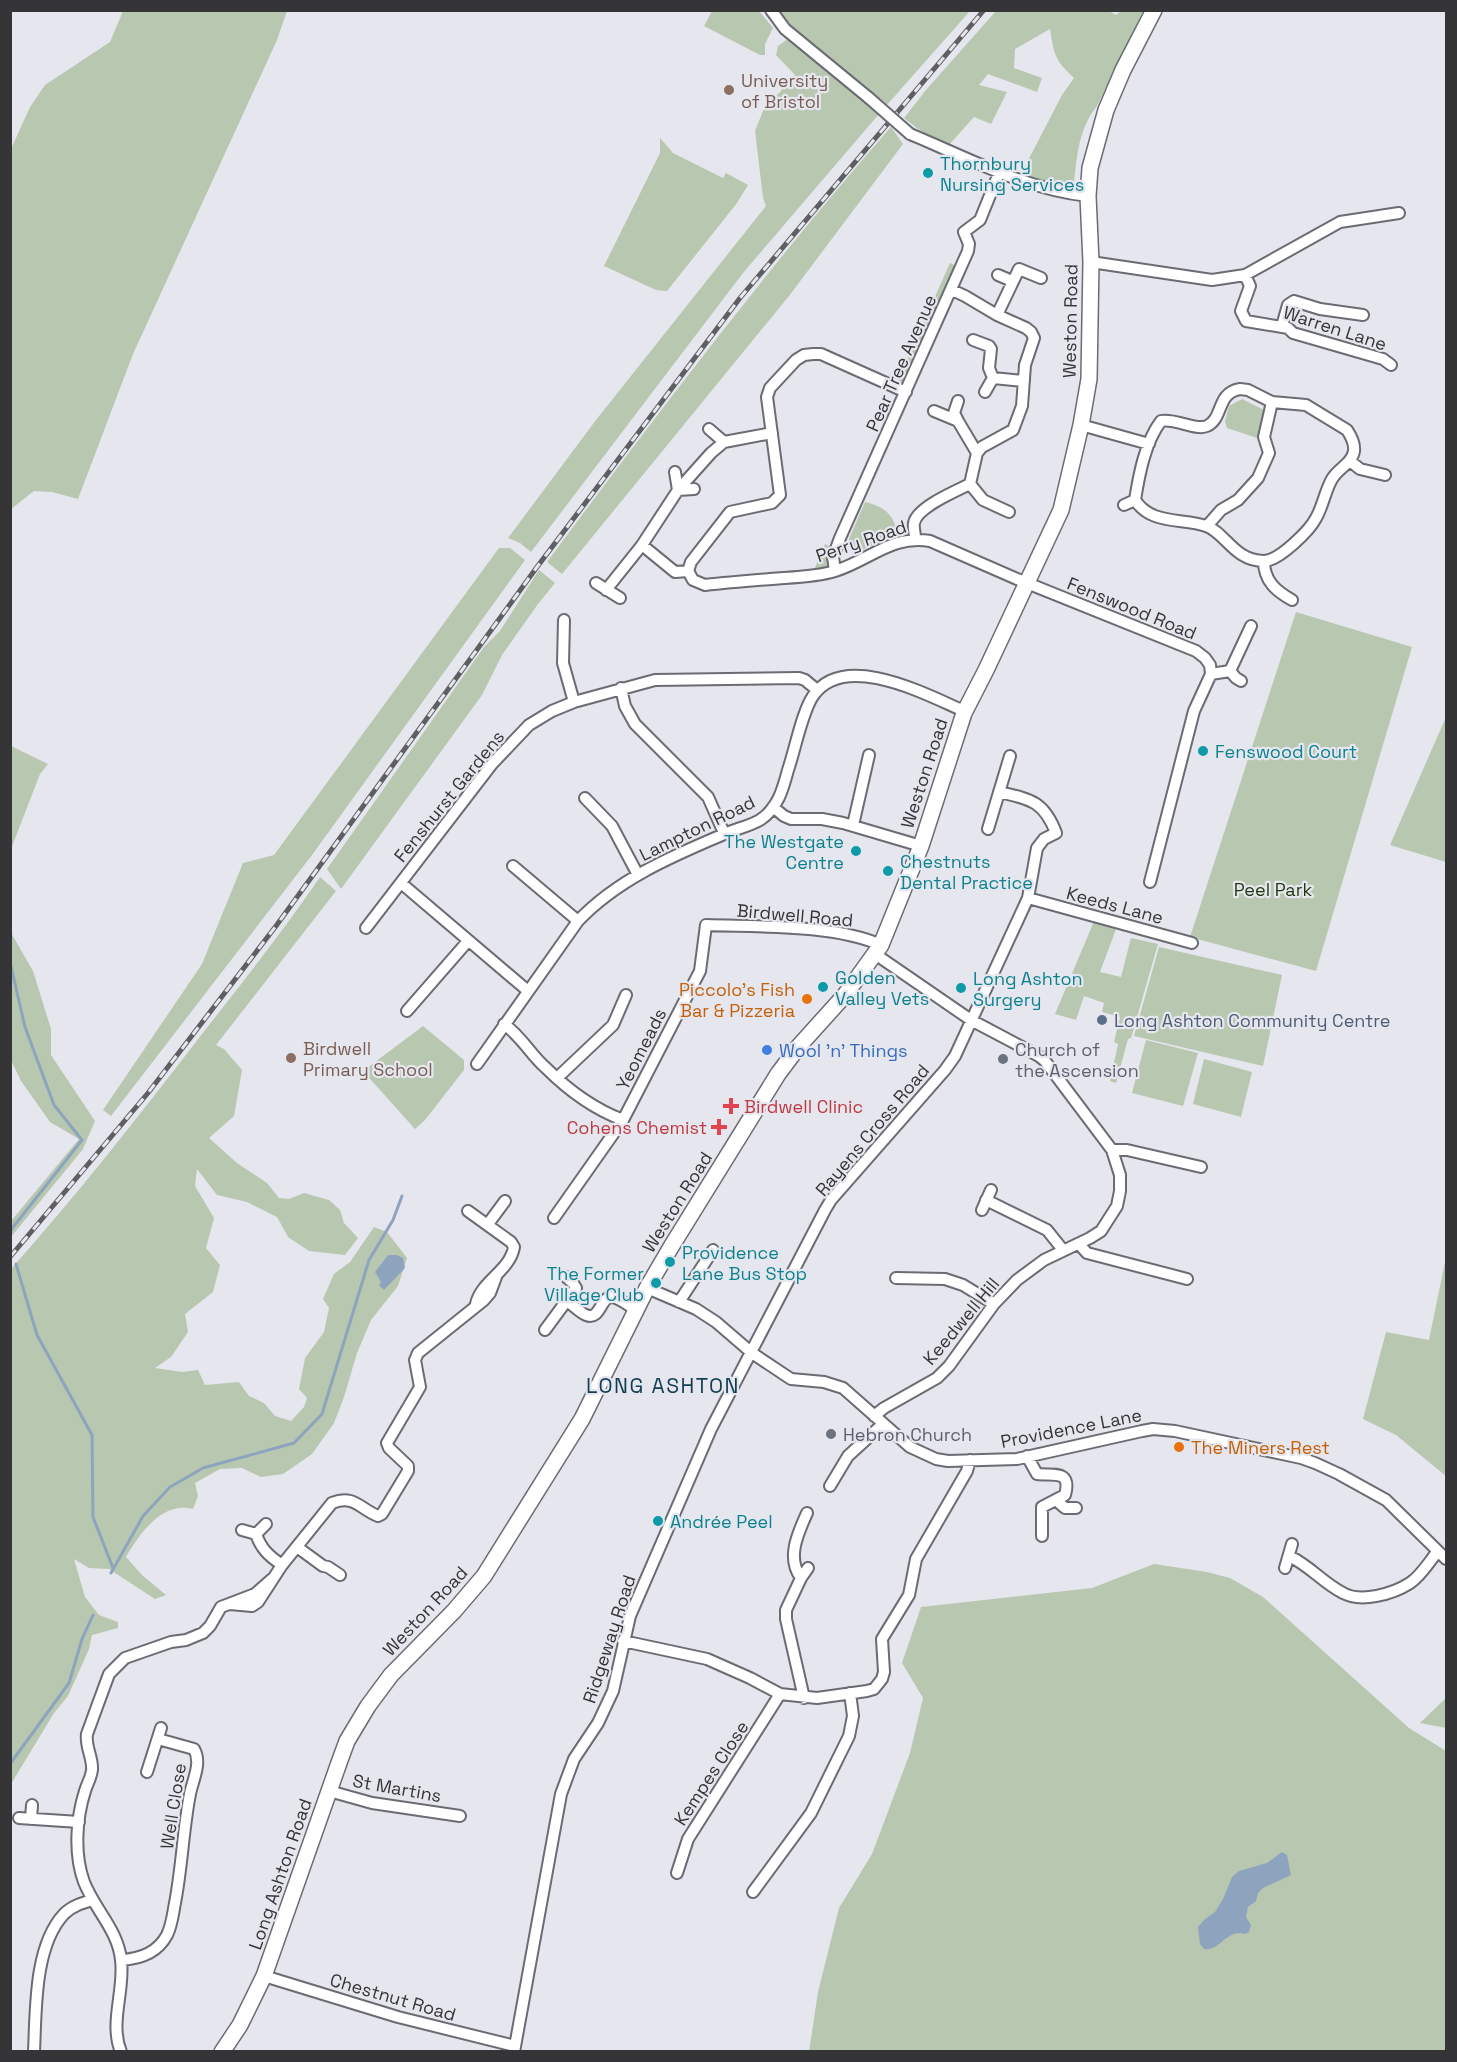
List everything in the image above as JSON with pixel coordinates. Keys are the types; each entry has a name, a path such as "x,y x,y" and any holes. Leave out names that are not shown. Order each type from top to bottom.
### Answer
{"street":[{"path":"771,10 785,29 910,134 999,173 1066,194 1088,196"},
{"name":"Weston Road","path":"368,1706 392,1676 484,1576 582,1419 647,1288 783,1067 845,995 878,949 921,846 964,711 986,670 1061,510 1089,379 1091,262 1088,196 1092,160 1106,110 1122,70 1154,10"},
{"name":"Pear Tree Avenue","path":"834,571 833,557 840,538 968,251 969,244 964,232 980,220 999,173"},
{"path":"1091,262 1212,280 1245,274 1340,222 1399,213"},
{"path":"997,315 1018,268 1041,278"},
{"path":"998,274 1012,281"},
{"name":"Warren Lane","path":"1245,274 1250,286 1241,311 1244,319 1288,328 1293,333 1383,359 1391,365"},
{"path":"915,538 914,524 917,516 930,505 970,484 977,453 982,447 1013,430 1022,406 1025,364 1034,338 1031,332 952,290"},
{"path":"1282,327 1288,305 1294,301 1320,309 1363,315"},
{"path":"973,340 991,349 989,368 993,378"},
{"path":"688,571 691,562 730,512 772,503 778,498 780,493 767,397 770,388 796,360 804,355 821,354 906,392"},
{"path":"993,378 1024,381"},
{"path":"985,392 993,378"},
{"path":"1232,390 1248,390 1272,402 1306,405 1347,430 1354,444 1354,452 1350,461 1333,476 1315,520 1278,556 1264,561 1236,552 1207,526 1175,522 1149,514 1141,509 1135,500 1149,444 1154,430 1161,421 1169,419 1201,428 1209,425 1215,419 1226,396 1232,390"},
{"path":"958,401 954,413 977,453"},
{"path":"1207,526 1221,510 1238,500 1258,478 1269,453 1264,437 1272,402"},
{"path":"934,411 958,421"},
{"path":"1081,425 1149,444"},
{"path":"709,429 723,442"},
{"path":"606,590 642,545 678,490 711,453 723,442 772,433"},
{"path":"1350,461 1360,469 1385,476"},
{"path":"675,472 678,490"},
{"path":"970,484 983,500 1009,512"},
{"path":"678,490 694,489"},
{"path":"1124,505 1135,500"},
{"name":"Perry Road","path":"642,545 675,572 688,571 693,580 705,585 811,576 834,571 894,543 915,538 930,541 1027,583"},
{"path":"1264,561 1264,572 1271,585 1277,592 1292,600"},
{"path":"596,583 620,598"},
{"name":"Fenswood Road","path":"1027,583 1196,651 1210,665 1211,674"},
{"path":"564,620 563,663 574,702"},
{"path":"1230,671 1249,631 1258,642"},
{"path":"1150,882 1194,711 1211,674 1230,671"},
{"path":"1230,671 1241,681"},
{"name":"Fenshurst Gardens","path":"366,928 509,744 529,725 552,711 574,702 655,680 780,677 805,680 817,690"},
{"path":"817,690 840,678 874,677 898,683 964,711"},
{"path":"621,688 625,706 635,724 708,797 724,833"},
{"name":"Lampton Road","path":"477,1064 578,921 596,902 638,874 724,833 744,827 760,819 774,807 781,793 809,702 817,690"},
{"path":"853,825 869,755"},
{"path":"988,829 1010,756"},
{"name":"Rayens Cross Road","path":"752,1353 831,1200 955,1056 1028,898 1037,848 1044,839 1057,838 1047,813 1040,806 1030,800 999,792"},
{"path":"585,798 603,814 612,826 638,874"},
{"path":"774,807 791,819 822,819 853,825 921,846"},
{"path":"513,866 578,921"},
{"path":"401,883 528,991"},
{"name":"Keeds Lane","path":"1028,898 1192,943"},
{"name":"Birdwell Road","path":"706,925 854,935 878,949"},
{"name":"Yeomeads","path":"554,1218 623,1120 700,971 706,925"},
{"path":"406,1011 468,941"},
{"name":"Keedwell Hill","path":"874,1416 937,1378 994,1304 1034,1266 1101,1231 1117,1206 1120,1191 1120,1175 1112,1150 1045,1061 971,1020 878,949"},
{"path":"557,1078 613,1025 626,995"},
{"path":"504,1024 517,1034 557,1078 593,1107 623,1120"},
{"path":"1112,1150 1127,1149 1201,1167"},
{"path":"986,1200 1047,1230 1063,1250"},
{"path":"488,1224 505,1202"},
{"path":"121,2052 116,2030 122,1980 121,1960 112,1930 92,1900 78,1858 79,1822 85,1791 92,1773 92,1762 86,1744 87,1734 109,1674 129,1656 203,1634 221,1607 226,1604 252,1606 258,1602 282,1565 332,1503 351,1500 378,1516 382,1514 408,1472 408,1466 389,1448 387,1443 420,1387 416,1360 418,1353 490,1293 496,1277 513,1253 514,1247 511,1242 468,1211"},
{"path":"1079,1244 1087,1253 1172,1281 1187,1279"},
{"path":"679,1302 713,1250"},
{"path":"546,1330 576,1288 567,1277"},
{"path":"896,1278 908,1282 934,1277 956,1282 994,1304"},
{"name":"Providence Lane","path":"647,1288 696,1309 716,1322 752,1353 791,1379 824,1382 843,1388 910,1447 929,1457 948,1461 1007,1459 1153,1429 1175,1431 1301,1458 1339,1474 1386,1500 1442,1555"},
{"path":"567,1301 585,1315 590,1316 596,1314 610,1297 636,1310"},
{"name":"Ridgeway Road","path":"514,2049 561,1794 574,1759 598,1723 613,1691 630,1616 707,1439 752,1353"},
{"path":"830,1486 848,1455 884,1424"},
{"path":"1027,1456 1037,1474 1056,1474 1065,1480 1065,1496 1042,1507 1048,1521 1042,1536"},
{"path":"623,1641 707,1659 780,1694 804,1698 874,1689 885,1672 882,1639 912,1588 916,1559 967,1471 970,1460"},
{"path":"1057,1501 1065,1508 1076,1508"},
{"path":"801,1578 793,1563 797,1524 807,1513"},
{"path":"256,1534 266,1524"},
{"path":"242,1530 256,1534"},
{"path":"256,1534 265,1552 282,1565"},
{"path":"1285,1568 1292,1545"},
{"path":"297,1547 322,1566 340,1575"},
{"path":"1289,1556 1300,1561 1342,1593 1350,1596 1371,1597 1396,1590 1410,1583 1442,1555"},
{"path":"804,1698 786,1610 801,1578 809,1568"},
{"path":"753,1892 811,1813 849,1736 853,1716 850,1693"},
{"name":"Kempes Close","path":"676,1873 688,1839 780,1694"},
{"name":"Long Ashton Road","path":"222,2052 240,2025 264,1976 347,1741 368,1706"},
{"name":"Well Close","path":"121,1960 147,1954 161,1943 168,1933 186,1871 187,1808 198,1755 194,1749 159,1733 147,1772"},
{"name":"St Martins","path":"329,1791 372,1803 460,1816"},
{"path":"31,1819 33,1805"},
{"path":"19,1818 79,1822"},
{"path":"34,2052 38,1978 54,1926 65,1913 78,1904 92,1900"},
{"name":"Chestnut Road","path":"264,1976 514,2049"}],"green space":[{"path":"1107,10 1116,15 1121,11 1143,11 1097,106 1086,123 1076,162 1074,183 1063,188 1022,172 1062,95 1074,78 1056,56 1050,29 1015,49 1014,68 1042,78 1037,92 988,74 979,85 1007,92 991,124 974,117 948,146 904,118 996,11"},
{"path":"123,11 287,11 277,40 133,354 78,499 52,492 34,491 11,509 11,149 30,107 45,85 110,42"},
{"path":"712,11 759,11 773,28 765,44 765,55 760,55 704,26"},
{"path":"775,11 970,11 886,106 787,26"},
{"path":"788,39 879,114 743,273 531,552 520,543 508,538 596,420 766,206 763,198 755,131 763,111 795,75 776,55 778,46"},
{"path":"891,127 903,144 789,296 562,574 547,562 714,341"},
{"path":"660,138 673,153 723,178 726,173 748,185 737,203 667,291 656,290 604,266 660,153"},
{"path":"950,263 957,266 906,379 904,382 897,382"},
{"path":"1242,399 1264,410 1257,438 1227,428 1225,421 1229,406"},
{"path":"865,502 887,512 894,521 898,534 860,551 849,539"},
{"path":"825,544 831,547 827,554 828,565 823,569 814,570"},
{"path":"499,548 510,548 525,560 312,855 111,1116 103,1110 202,964 243,863 274,855"},
{"path":"539,570 555,583 502,655 482,695 341,889 327,869 484,647 500,631"},
{"name":"Peel Park","path":"1296,612 1412,647 1316,971 1190,937"},
{"path":"1446,717 1446,862 1390,845"},
{"path":"11,746 48,764 40,774 11,849"},
{"path":"320,877 336,891 216,1045 224,1049 242,1070 234,1116 209,1138 237,1163 267,1183 279,1198 289,1199 304,1193 329,1200 340,1210 344,1223 358,1238 345,1255 309,1251 288,1237 277,1217 247,1202 217,1195 197,1169 195,1186 214,1218 206,1248 220,1265 213,1292 185,1314 188,1332 171,1357 155,1368 182,1372 198,1370 205,1385 239,1382 249,1396 264,1403 275,1416 291,1421 304,1407 307,1398 299,1389 305,1358 324,1332 329,1308 323,1299 334,1274 350,1262 374,1227 387,1232 407,1258 398,1286 371,1320 357,1353 334,1423 312,1454 283,1474 261,1477 242,1468 220,1469 195,1483 198,1496 193,1509 182,1508 162,1514 138,1538 126,1557 143,1576 166,1595 155,1599 109,1569 89,1568 74,1559 85,1597 99,1615 118,1622 118,1628 92,1635 89,1649 68,1696 54,1713 11,1784 11,1269 60,1213 130,1126 261,959"},
{"path":"1095,919 1118,924 1100,972 1121,977 1131,938 1158,944 1116,1083 1110,1081 1118,1044 1114,1042 1120,1017 1102,1012 1104,1003 1084,996 1076,1020 1055,1014"},
{"path":"10,931 33,971 51,1029 51,1055 95,1121 83,1149 11,1237 11,1221 79,1139 50,1122 21,1081 11,1060"},
{"path":"1159,947 1282,975 1263,1066 1134,1036"},
{"path":"423,1026 464,1060 464,1070 425,1120 415,1129 363,1071"},
{"path":"1146,1040 1198,1053 1183,1106 1132,1093"},
{"path":"1204,1059 1252,1072 1241,1117 1193,1104"},
{"path":"1446,1257 1446,1476 1396,1435 1363,1419 1386,1332 1429,1340"},
{"path":"1154,1564 1230,1578 1263,1597 1409,1728 1446,1751 1446,2051 809,2052 818,1992 839,1908 872,1854 910,1753 923,1698 902,1663 921,1607 1092,1588"},
{"path":"1446,1698 1446,1728 1420,1723"}],"water":[{"path":"388,1255 403,1258 405,1268 384,1290 379,1285 381,1282 375,1272"},
{"path":"1282,1852 1287,1855 1291,1875 1263,1888 1258,1893 1256,1901 1248,1907 1246,1917 1251,1925 1249,1932 1233,1934 1215,1947 1204,1949 1200,1944 1198,1927 1215,1912 1232,1877 1239,1871 1267,1863"}],"waterway":[{"path":"10,962 25,1027 54,1105 82,1140 10,1231"},
{"path":"111,1573 143,1516 170,1487 203,1468 294,1443 322,1414 369,1260 393,1220 402,1196"},
{"path":"16,1264 37,1335 92,1435 93,1517 113,1568"},
{"path":"10,1764 69,1683 82,1639 93,1615"}],"railway":[{"path":"10,1257 148,1093 276,926 537,567 740,298 984,10"}],"place":[{"name":"University of Bristol","path":"729,90"},
{"name":"Thornbury Nursing Services","path":"928,173"},
{"name":"Fenswood Court","path":"1203,751"},
{"name":"The Westgate Centre","path":"856,851"},
{"name":"Chestnuts Dental Practice","path":"888,871"},
{"name":"Golden Valley Vets","path":"823,987"},
{"name":"Long Ashton Surgery","path":"961,988"},
{"name":"Piccolo's Fish Bar & Pizzeria","path":"807,999"},
{"name":"Long Ashton Community Centre","path":"1102,1020"},
{"name":"Wool 'n' Things","path":"767,1050"},
{"name":"Birdwell Primary School","path":"291,1058"},
{"name":"Church of the Ascension","path":"1003,1059"},
{"name":"Birdwell Clinic","path":"731,1106"},
{"name":"Cohens Chemist","path":"719,1127"},
{"name":"Providence Lane Bus Stop","path":"670,1262"},
{"name":"The Former Village Club","path":"656,1283"},
{"name":"Hebron Church","path":"831,1434"},
{"name":"The Miners Rest","path":"1179,1447"},
{"name":"Andrée Peel","path":"658,1521"}],"district":[{"name":"LONG ASHTON","path":"663,1385"}]}
